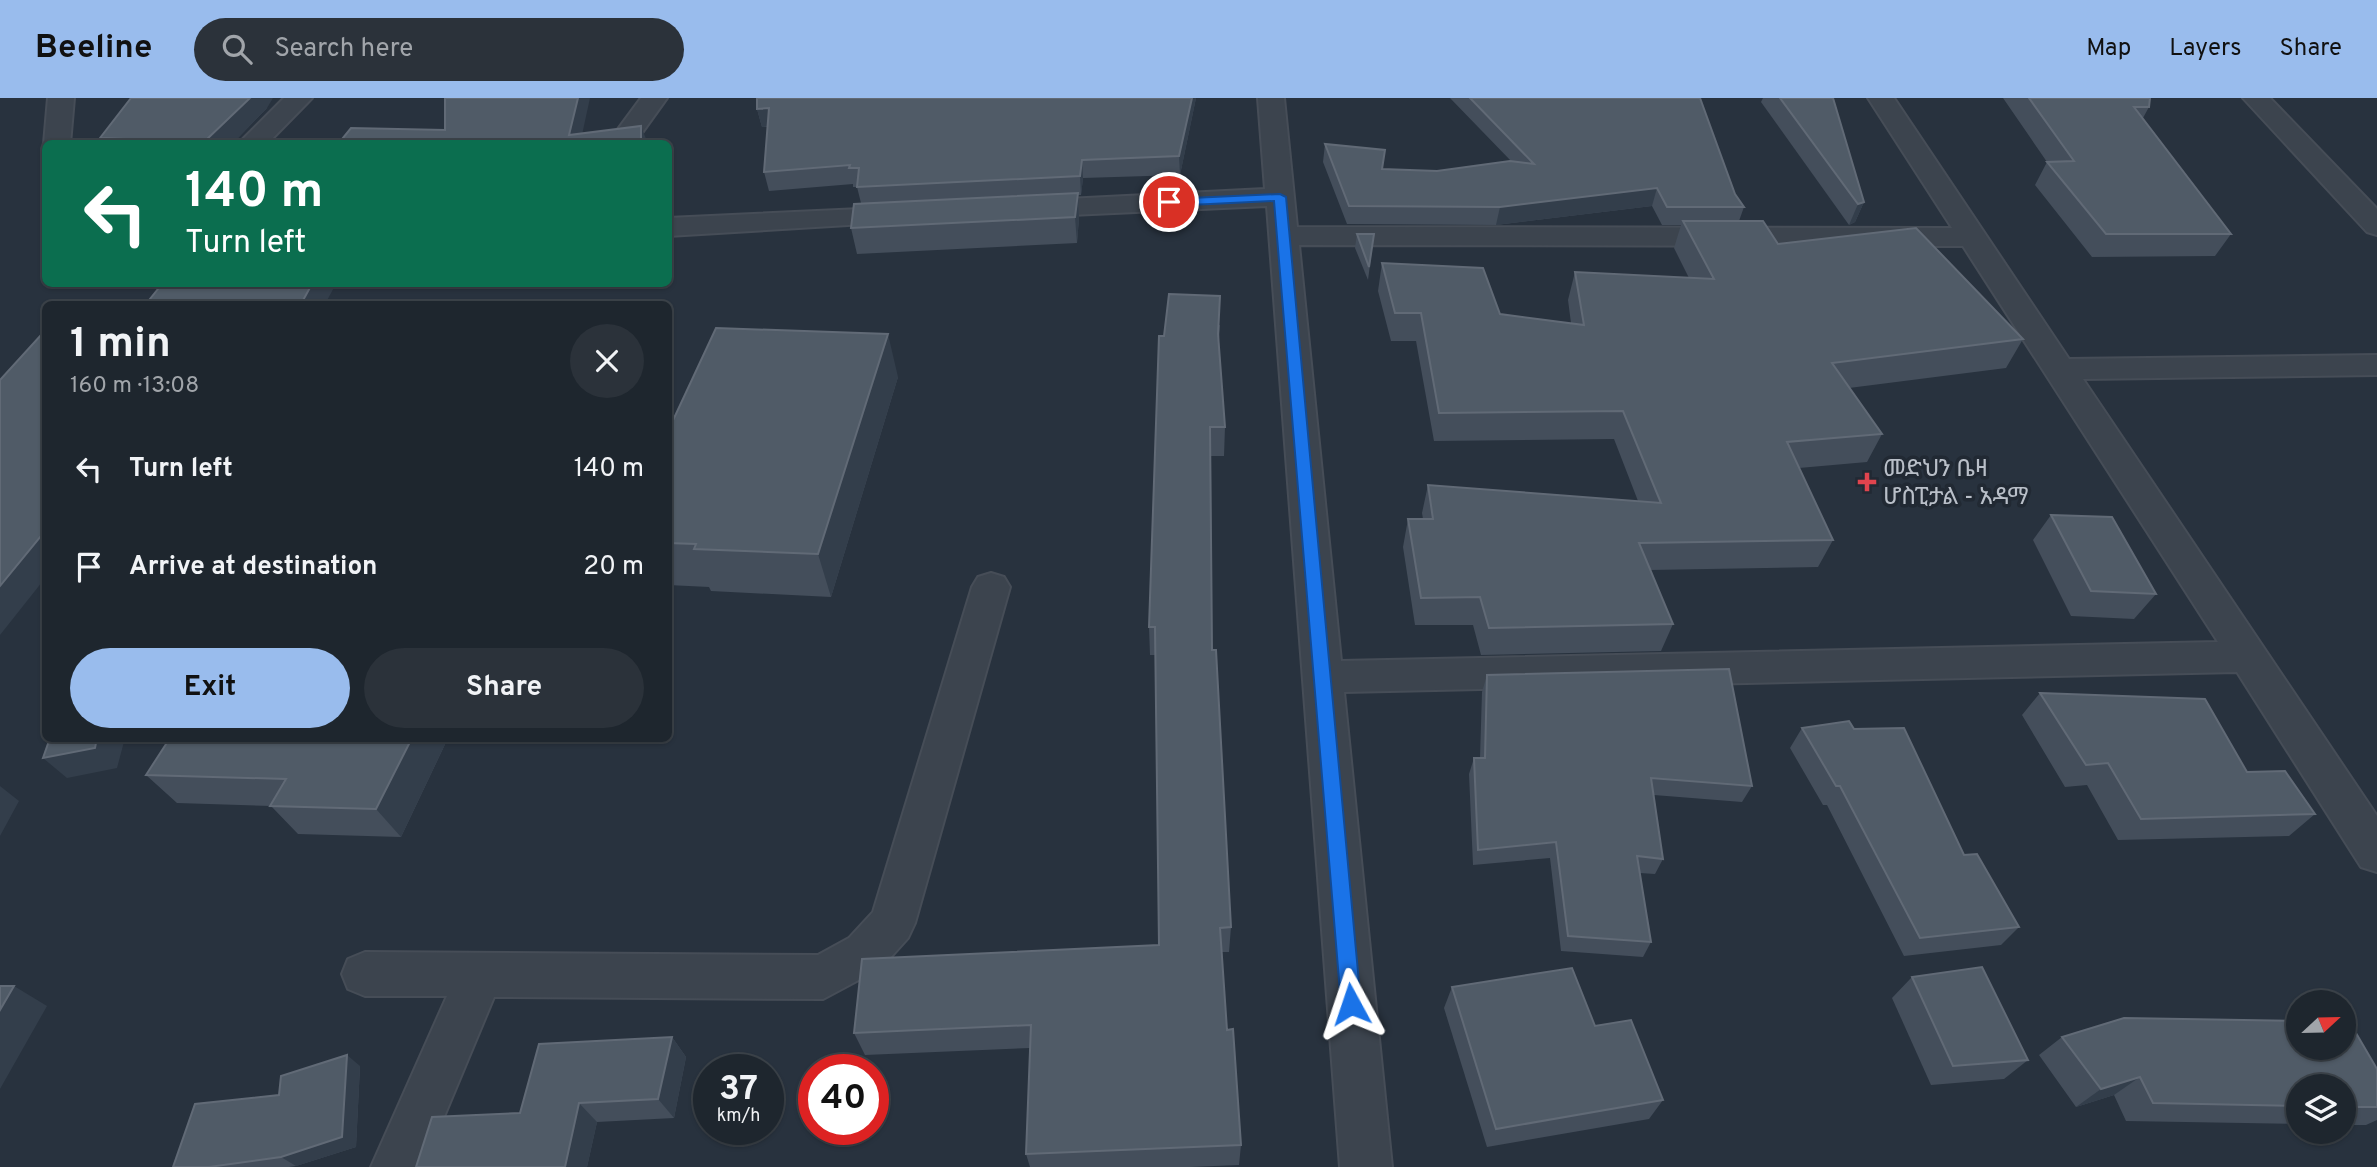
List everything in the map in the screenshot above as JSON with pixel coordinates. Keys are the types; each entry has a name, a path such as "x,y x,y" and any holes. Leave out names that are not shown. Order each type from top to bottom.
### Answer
{"street":[{"path":"57,140 61,98"},
{"path":"255,140 299,98"},
{"path":"623,140 654,98"},
{"path":"1271,98 1366,1167"},
{"path":"1881,98 2377,853"},
{"path":"2256,98 2377,226"},
{"path":"1002,211 1280,197"},
{"path":"672,227 932,214"},
{"path":"1283,236 1972,237"},
{"path":"2059,369 2377,365"},
{"path":"365,974 823,977 865,953 892,923 991,587"},
{"path":"1322,677 2248,657"},
{"path":"397,1167 480,975"}],"building":[{"path":"131,98 250,98 206,140 100,138"},
{"path":"445,98 578,98 569,135 641,126 641,140 341,140 351,128 445,130"},
{"path":"757,98 1192,98 1179,156 1082,160 1080,176 857,187 859,168 849,168 850,165 764,172 769,108 757,109"},
{"path":"1470,98 1700,98 1735,194 1744,207 1667,207 1657,188 1500,207 1349,206 1325,144 1385,150 1382,169 1437,171 1510,161 1534,164"},
{"path":"1780,98 1833,98 1864,202 1858,204"},
{"path":"2029,98 2150,98 2149,107 2134,107 2231,234 2106,234 2047,162 2074,161"},
{"path":"1078,193 1075,217 851,228 854,204"},
{"path":"1683,221 1763,221 1778,244 1916,228 2023,339 1832,363 1882,434 1787,442 1833,540 1639,543 1673,624 1489,628 1480,597 1421,598 1408,519 1433,519 1428,485 1661,503 1623,411 1439,413 1421,313 1395,313 1382,263 1483,268 1500,314 1584,325 1575,272 1714,279"},
{"path":"1357,234 1374,234 1369,267"},
{"path":"160,287 310,287 303,301 148,301"},
{"path":"1169,294 1220,296 1218,334 1225,427 1210,427 1212,650 1216,650 1231,927 1220,928 1227,1030 1233,1029 1241,1145 1026,1154 1031,1025 854,1033 862,959 1159,945 1155,627 1149,627 1159,336 1164,336"},
{"path":"716,328 888,334 818,554 694,549 696,544 672,543 672,422"},
{"path":"42,335 42,535 0,586 0,380"},
{"path":"2051,515 2112,517 2156,594 2091,591"},
{"path":"1729,669 1752,786 1651,778 1663,859 1637,856 1651,942 1568,936 1556,842 1478,850 1474,758 1485,758 1487,675"},
{"path":"2040,693 2205,699 2247,772 2285,771 2315,814 2141,819 2108,763 2086,765"},
{"path":"1849,721 1854,729 1904,728 1964,855 1977,854 2019,927 1920,938 1840,786 1836,786 1802,728"},
{"path":"49,742 96,742 95,748 43,758"},
{"path":"167,742 410,742 376,809 270,806 286,779 146,775"},
{"path":"1982,967 2028,1060 1953,1066 1912,977"},
{"path":"1572,968 1595,1026 1631,1020 1663,1100 1496,1129 1452,987"},
{"path":"0,986 14,986 0,1010"},
{"path":"2124,1018 2286,1021 2286,1060 2356,1060 2356,1033 2377,1069 2377,1107 2356,1107 2356,1074 2286,1074 2286,1106 2153,1103 2140,1077 2101,1089 2062,1037"},
{"path":"672,1037 658,1099 579,1103 565,1167 416,1167 432,1117 520,1113 539,1044"},
{"path":"347,1055 342,1137 281,1157 209,1167 173,1167 195,1104 279,1095 281,1076"}],"place":[{"name":"መድህን ቤዛ ሆስፒታል - አዳማ","path":"1867,482"}],"route":[{"path":"1169,202 1280,197 1351,1004"}]}
